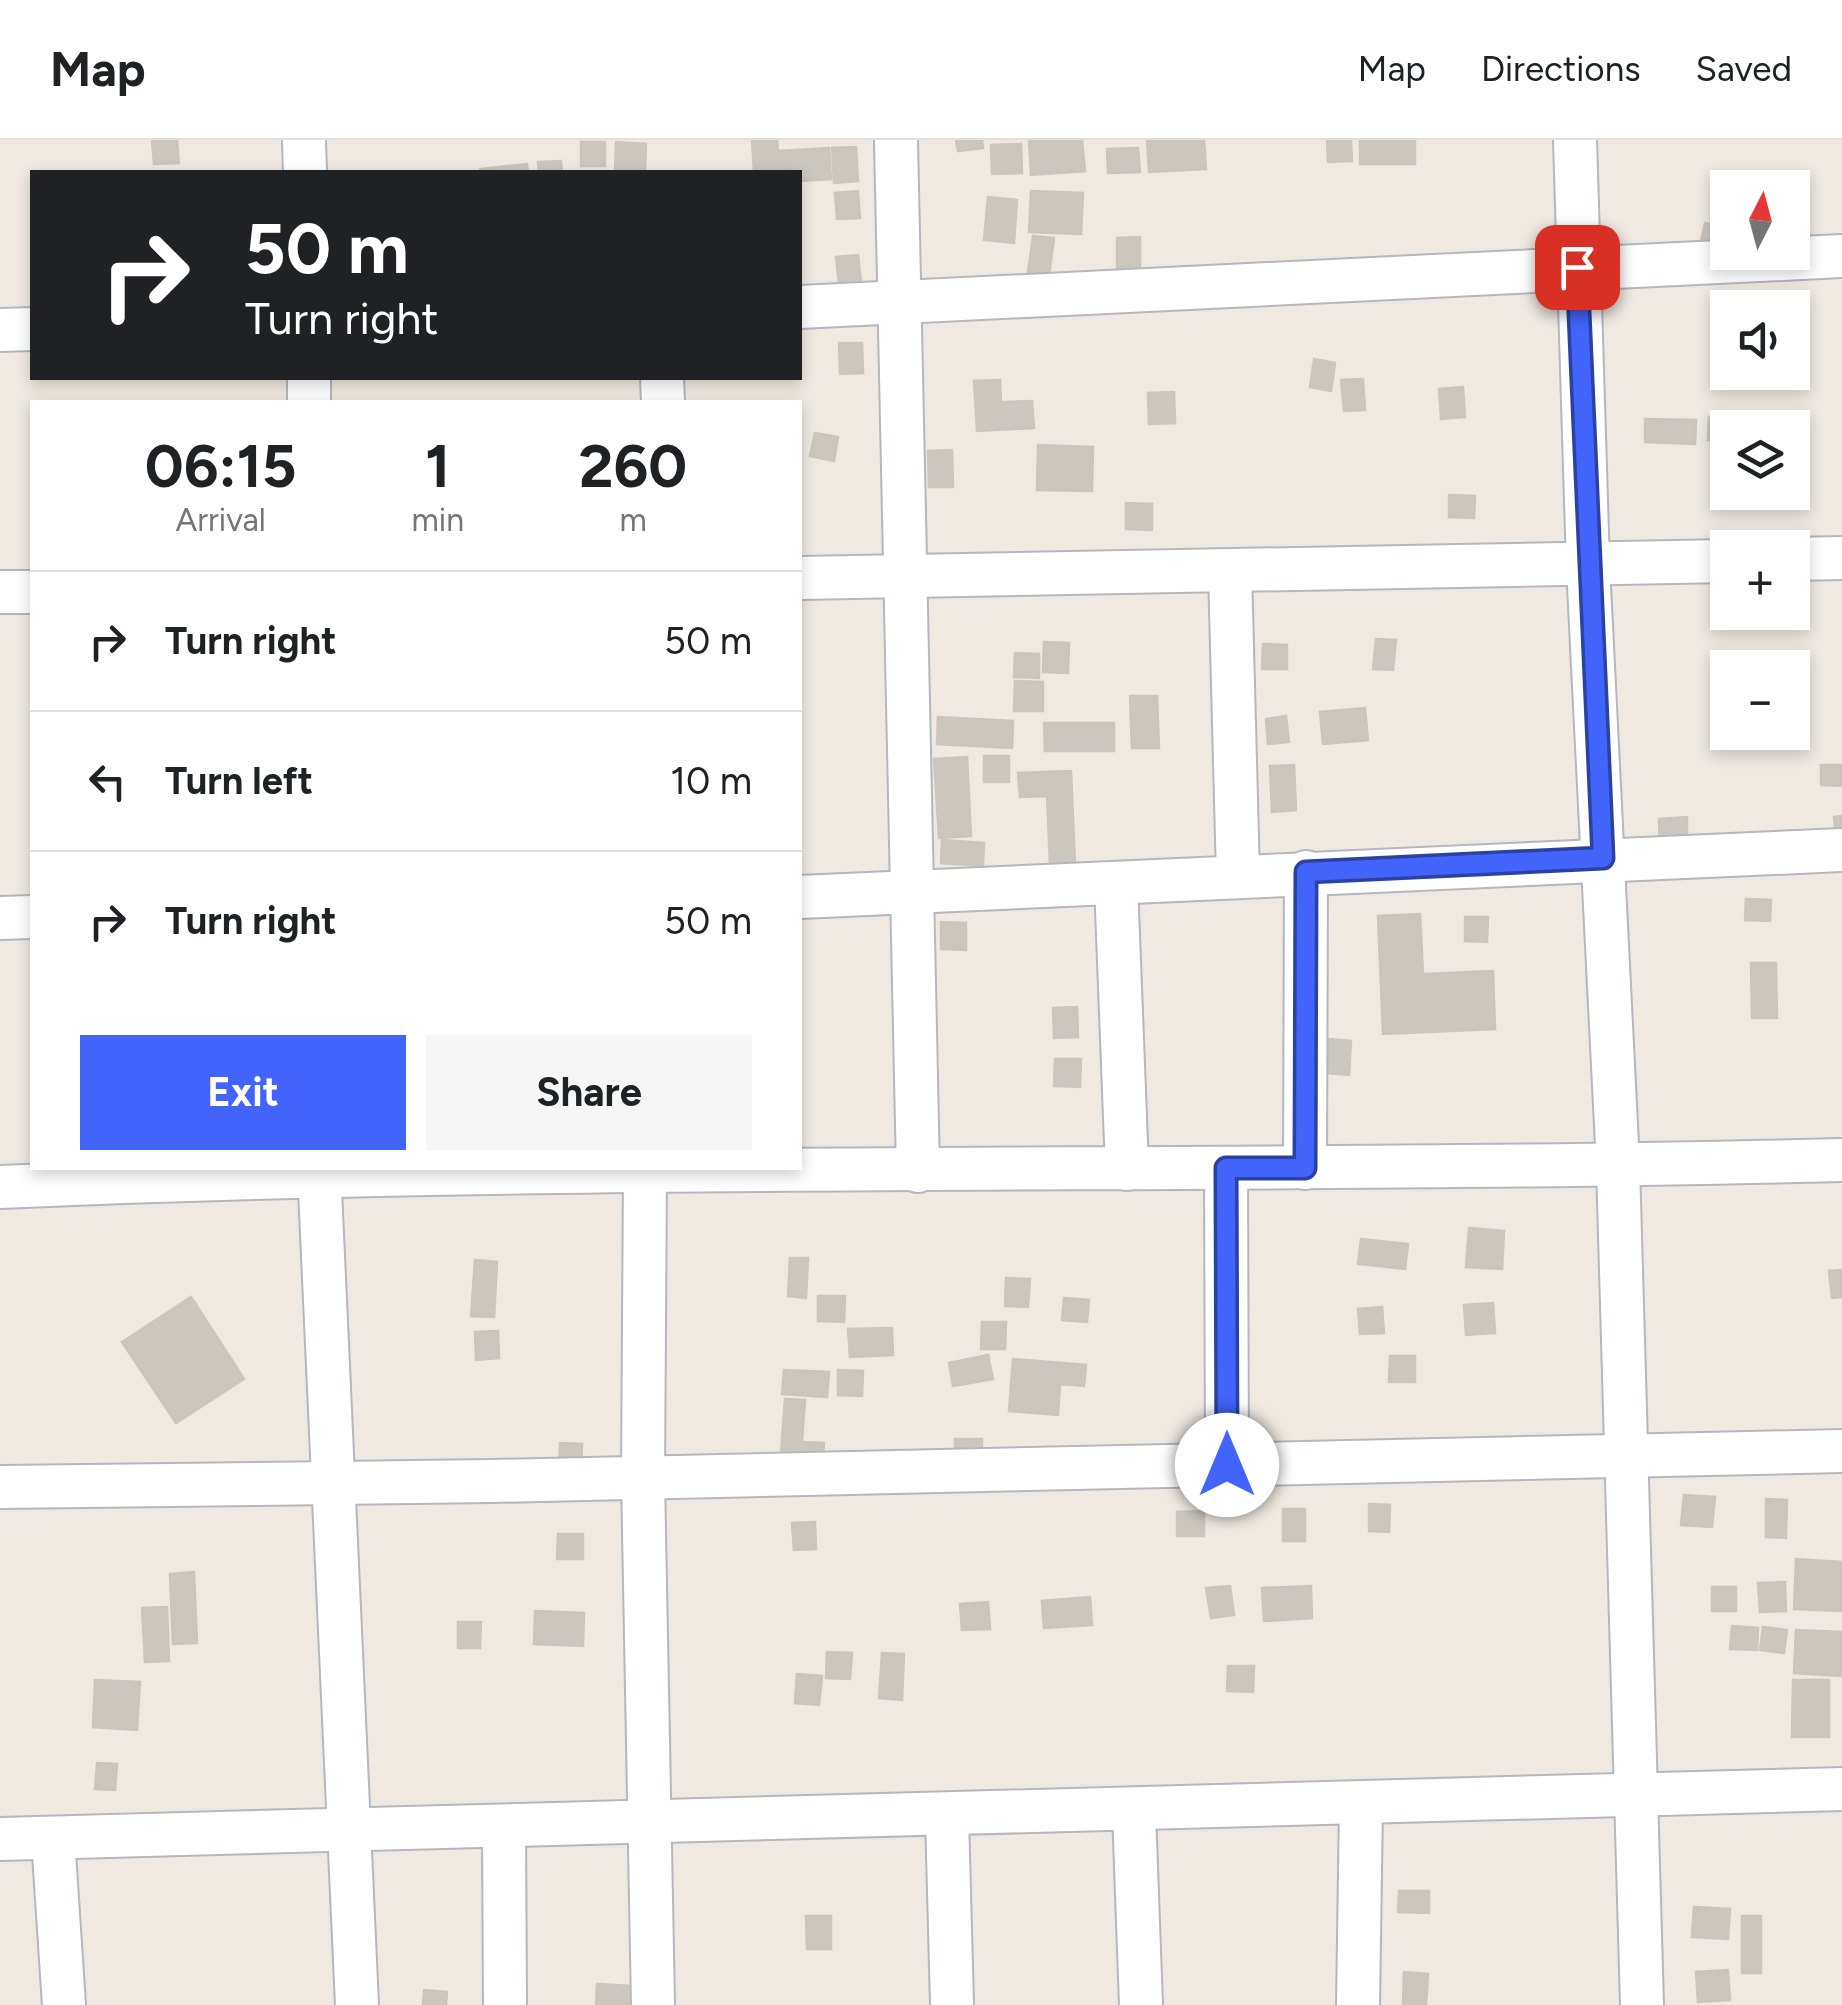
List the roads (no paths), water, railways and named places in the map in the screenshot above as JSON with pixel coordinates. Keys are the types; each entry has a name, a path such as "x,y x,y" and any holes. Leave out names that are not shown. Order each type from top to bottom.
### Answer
{"street":[{"path":"304,140 304,170"},
{"path":"896,140 918,1172"},
{"path":"1574,140 1588,566 1618,1166 1642,2005"},
{"path":"802,306 1842,256"},
{"path":"0,330 30,329"},
{"path":"1810,559 1842,558"},
{"path":"802,578 1710,562"},
{"path":"1230,571 1238,876"},
{"path":"0,592 30,592"},
{"path":"802,898 1603,858 1842,850"},
{"path":"1305,1168 1306,872"},
{"path":"1116,882 1126,1169"},
{"path":"0,918 30,917"},
{"path":"0,1186 318,1170 918,1172 1618,1166 1842,1160"},
{"path":"1226,1168 1227,1465"},
{"path":"318,1170 357,2005"},
{"path":"645,1172 643,1478 653,2005"},
{"path":"0,1488 1842,1451"},
{"path":"0,1839 1842,1789"},
{"path":"1358,2005 1361,1805"},
{"path":"1134,1811 1141,2005"},
{"path":"946,1816 952,2005"},
{"path":"504,1827 505,2005"},
{"path":"53,1838 64,2005"}]}
